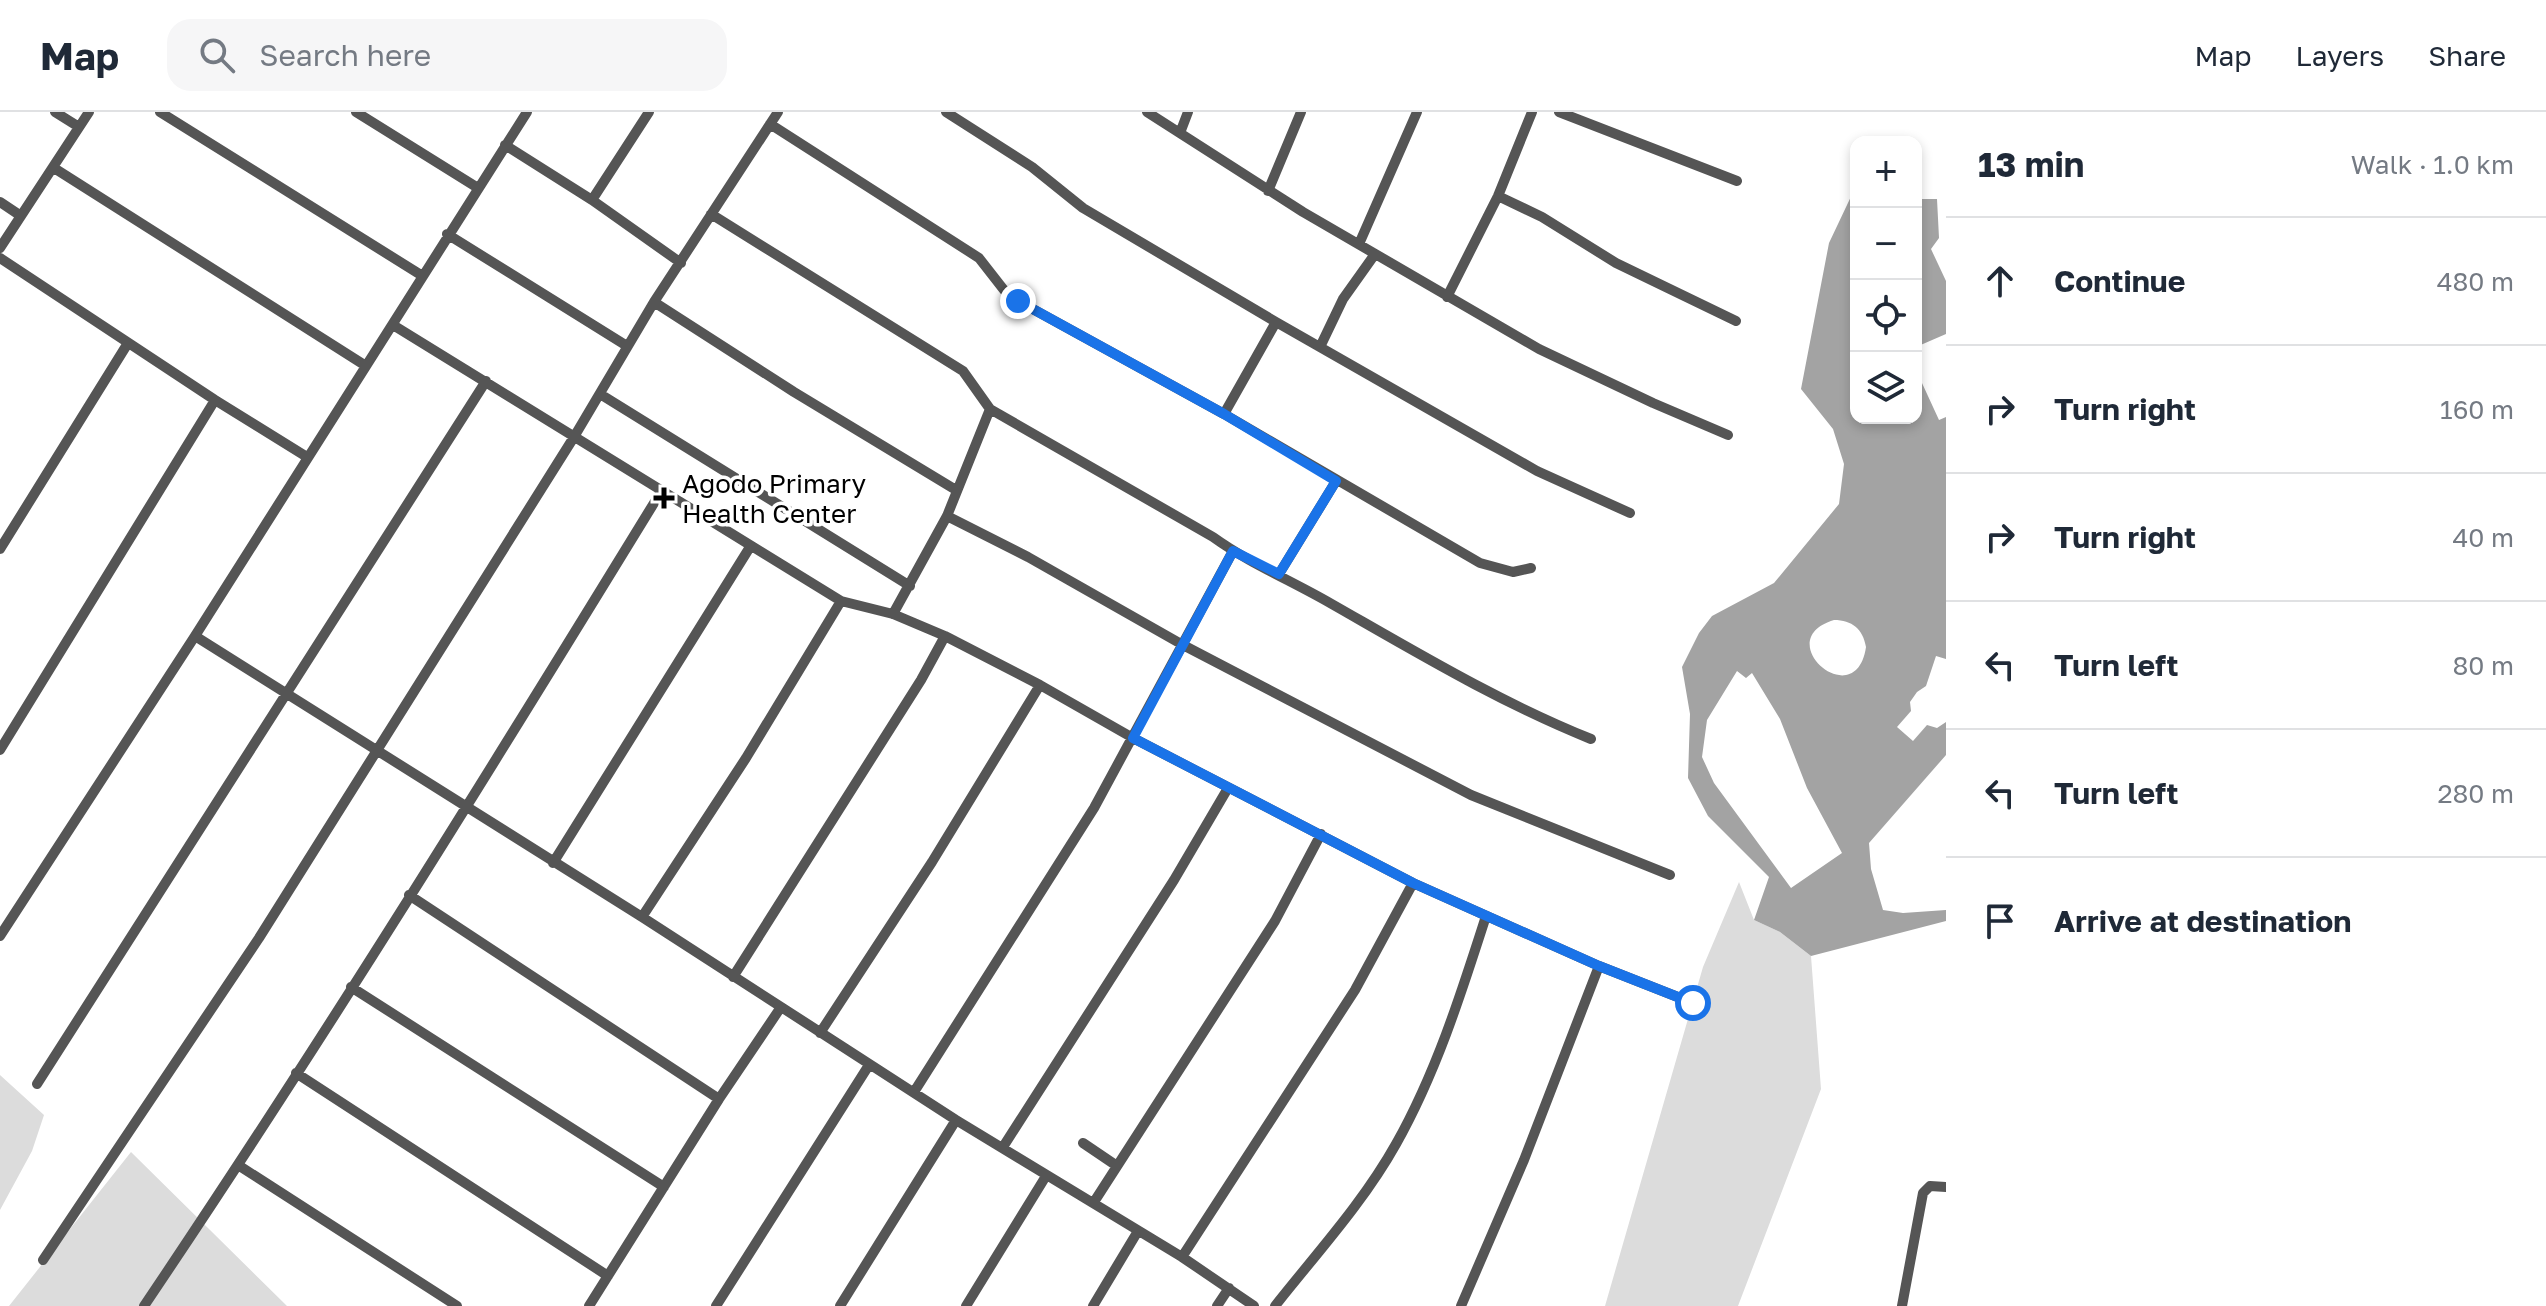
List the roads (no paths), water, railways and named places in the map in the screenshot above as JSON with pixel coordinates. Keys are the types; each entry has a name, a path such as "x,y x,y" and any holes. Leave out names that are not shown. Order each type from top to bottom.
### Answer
{"street":[{"path":"55,112 79,127"},
{"path":"0,248 89,112"},
{"path":"160,112 421,275"},
{"path":"356,112 478,188"},
{"path":"0,936 195,636 527,112"},
{"path":"592,200 649,112"},
{"path":"43,1260 259,938 574,437 654,302 778,112"},
{"path":"946,112 1032,167 1083,208 1276,322 1537,471 1630,513"},
{"path":"1147,112 1268,191 1539,349 1728,435"},
{"path":"1180,133 1188,112"},
{"path":"1268,191 1301,112"},
{"path":"1359,244 1417,112"},
{"path":"1447,297 1498,196 1532,112"},
{"path":"1559,112 1737,181"},
{"path":"770,124 979,258 1004,290 1018,301 1224,414 1480,563 1513,572 1531,568"},
{"path":"505,145 592,200 681,263"},
{"path":"54,168 366,366"},
{"path":"1498,196 1542,217 1616,263 1736,321"},
{"path":"0,202 21,216"},
{"path":"711,214 963,371 990,409 1233,551 1475,686 1591,739"},
{"path":"447,234 627,346"},
{"path":"1320,347 1343,299 1375,254"},
{"path":"0,258 307,457"},
{"path":"654,302 794,392 956,490"},
{"path":"1224,414 1276,322"},
{"path":"393,325 841,601 893,614 945,636 1133,738 1413,883 1599,966 1693,1003"},
{"path":"0,549 4,534 128,343"},
{"path":"37,1084 486,381"},
{"path":"600,394 910,586"},
{"path":"0,750 215,400"},
{"path":"893,614 947,516 990,409"},
{"path":"1279,574 1336,481"},
{"path":"144,1306 351,987 662,490"},
{"path":"947,516 1028,557 1183,645 1471,795 1670,875"},
{"path":"553,863 750,547"},
{"path":"914,1092 1094,808 1233,551"},
{"path":"642,917 746,758 841,601"},
{"path":"195,636 642,917 956,1120 1182,1257 1254,1306"},
{"path":"733,977 921,680 945,636"},
{"path":"820,1033 932,862 1040,685"},
{"path":"1003,1147 1174,880 1228,788"},
{"path":"1094,1202 1275,921 1321,834"},
{"path":"1182,1257 1355,990 1413,883"},
{"path":"409,895 719,1099"},
{"path":"1275,1306 1376,1178 1396,1144 1443,1042 1486,916"},
{"path":"1461,1306 1524,1160 1599,966"},
{"path":"351,987 664,1187"},
{"path":"589,1306 719,1099 781,1007"},
{"path":"716,1306 869,1065"},
{"path":"296,1073 608,1276"},
{"path":"840,1306 956,1120"},
{"path":"1083,1143 1117,1166"},
{"path":"238,1165 457,1306"},
{"path":"966,1306 1046,1176"},
{"path":"1902,1306 1923,1193 1930,1186 1946,1187"},
{"path":"1093,1306 1138,1231"},
{"path":"1217,1306 1229,1288"}],"place":[{"name":"Agodo Primary Health Center","path":"664,498"}]}
